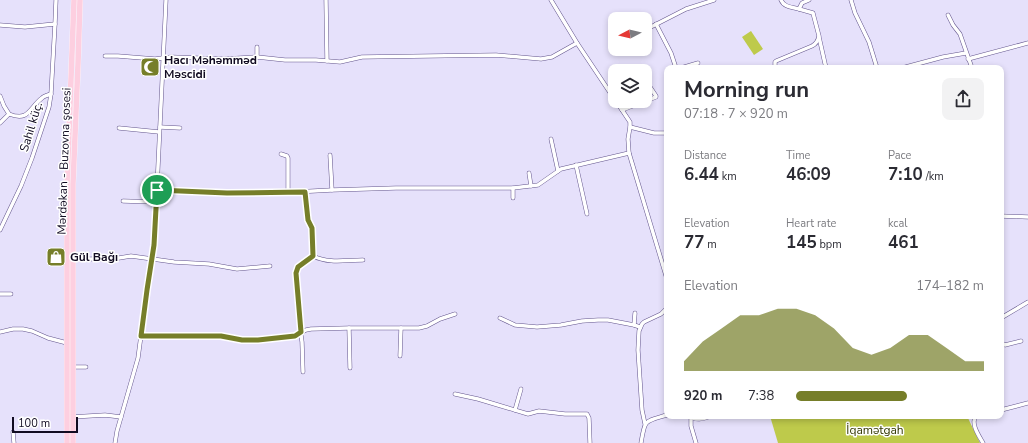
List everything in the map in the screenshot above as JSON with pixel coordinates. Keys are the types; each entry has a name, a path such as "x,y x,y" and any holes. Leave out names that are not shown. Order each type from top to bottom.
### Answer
{"main road":[{"name":"Mərdəkan - Buzovna şosesi","path":"67,443 67,183 74,0"},
{"name":"Mərdəkan - Buzovna şosesi","path":"73,443 73,184 80,0"}],"street":[{"name":"Sahil küç.","path":"0,230 15,201 30,165 49,108 56,0"},
{"path":"115,443 121,417 137,365 152,259 155,229 166,0"},
{"path":"326,0 327,61"},
{"path":"551,0 608,90"},
{"path":"652,26 686,9 714,0"},
{"path":"781,0 785,6 813,12 825,65"},
{"path":"798,9 802,3 810,0"},
{"path":"851,0 855,13 869,42 876,65"},
{"path":"948,15 960,34 971,65"},
{"path":"0,25 24,27 55,24"},
{"path":"656,24 675,65"},
{"path":"775,65 776,61 812,46 816,43 819,36"},
{"path":"105,56 155,59 174,57 228,59 257,57 285,60 343,62 362,57 496,55 541,59 552,57 577,43"},
{"path":"968,59 1028,43"},
{"path":"257,46 257,57"},
{"path":"913,65 966,53"},
{"path":"691,65 698,63"},
{"path":"652,90 656,96 652,99"},
{"path":"0,96 9,114 22,117 28,114 43,97 51,94"},
{"path":"627,108 622,110 630,122 628,140 629,153 664,269"},
{"path":"0,123 9,114"},
{"path":"160,127 180,128"},
{"path":"630,127 654,133 664,133"},
{"path":"119,128 160,132"},
{"path":"551,139 558,170"},
{"path":"157,190 227,193 305,192 396,188 513,188 538,185 558,170 629,153"},
{"path":"282,154 288,158 288,192"},
{"path":"330,155 332,190"},
{"path":"576,165 587,214"},
{"path":"529,173 531,186"},
{"path":"513,188 513,198"},
{"path":"305,192 308,220 312,228 313,256"},
{"path":"123,201 156,202"},
{"path":"1004,216 1028,217"},
{"path":"73,259 113,259 131,256 174,262 209,264 237,269 270,266"},
{"path":"313,256 318,259 328,261 363,260"},
{"path":"303,372 296,273 298,267 313,256"},
{"path":"0,294 11,294"},
{"path":"1004,316 1028,302"},
{"path":"641,443 642,432 645,424 642,410 638,336 640,327 644,322 658,316 664,311"},
{"path":"634,325 635,313"},
{"path":"141,336 221,336 242,340 258,340 295,336 310,329 423,328 440,319 455,314"},
{"path":"500,318 514,325 537,327 582,321 608,320 640,327"},
{"path":"349,328 350,368"},
{"path":"400,356 401,328"},
{"path":"0,332 23,329 67,343"},
{"path":"1004,344 1021,341"},
{"path":"73,366 86,367"},
{"path":"515,410 521,390"},
{"path":"455,394 478,399 528,414 539,411 564,414 587,414 589,418 590,443"},
{"path":"1004,409 1028,402"},
{"path":"72,417 112,415 121,417"},
{"path":"645,424 664,416"},
{"path":"690,419 696,443"},
{"path":"973,419 973,423 983,443"},
{"path":"13,432 14,443"}],"green space":[{"path":"751,31 763,49 754,55 742,37"},
{"name":"İqamətgah","path":"771,419 968,419 980,443 778,443"}],"place":[{"name":"Hacı Məhəmməd Məscidi","path":"150,67"},
{"name":"Gül Bağı","path":"56,257"}],"route":[{"path":"157,190 227,193 305,192 308,220 312,228 313,256 298,267 296,273 301,332 298,335 258,340 242,340 226,336 141,336 154,245 157,190"}]}
